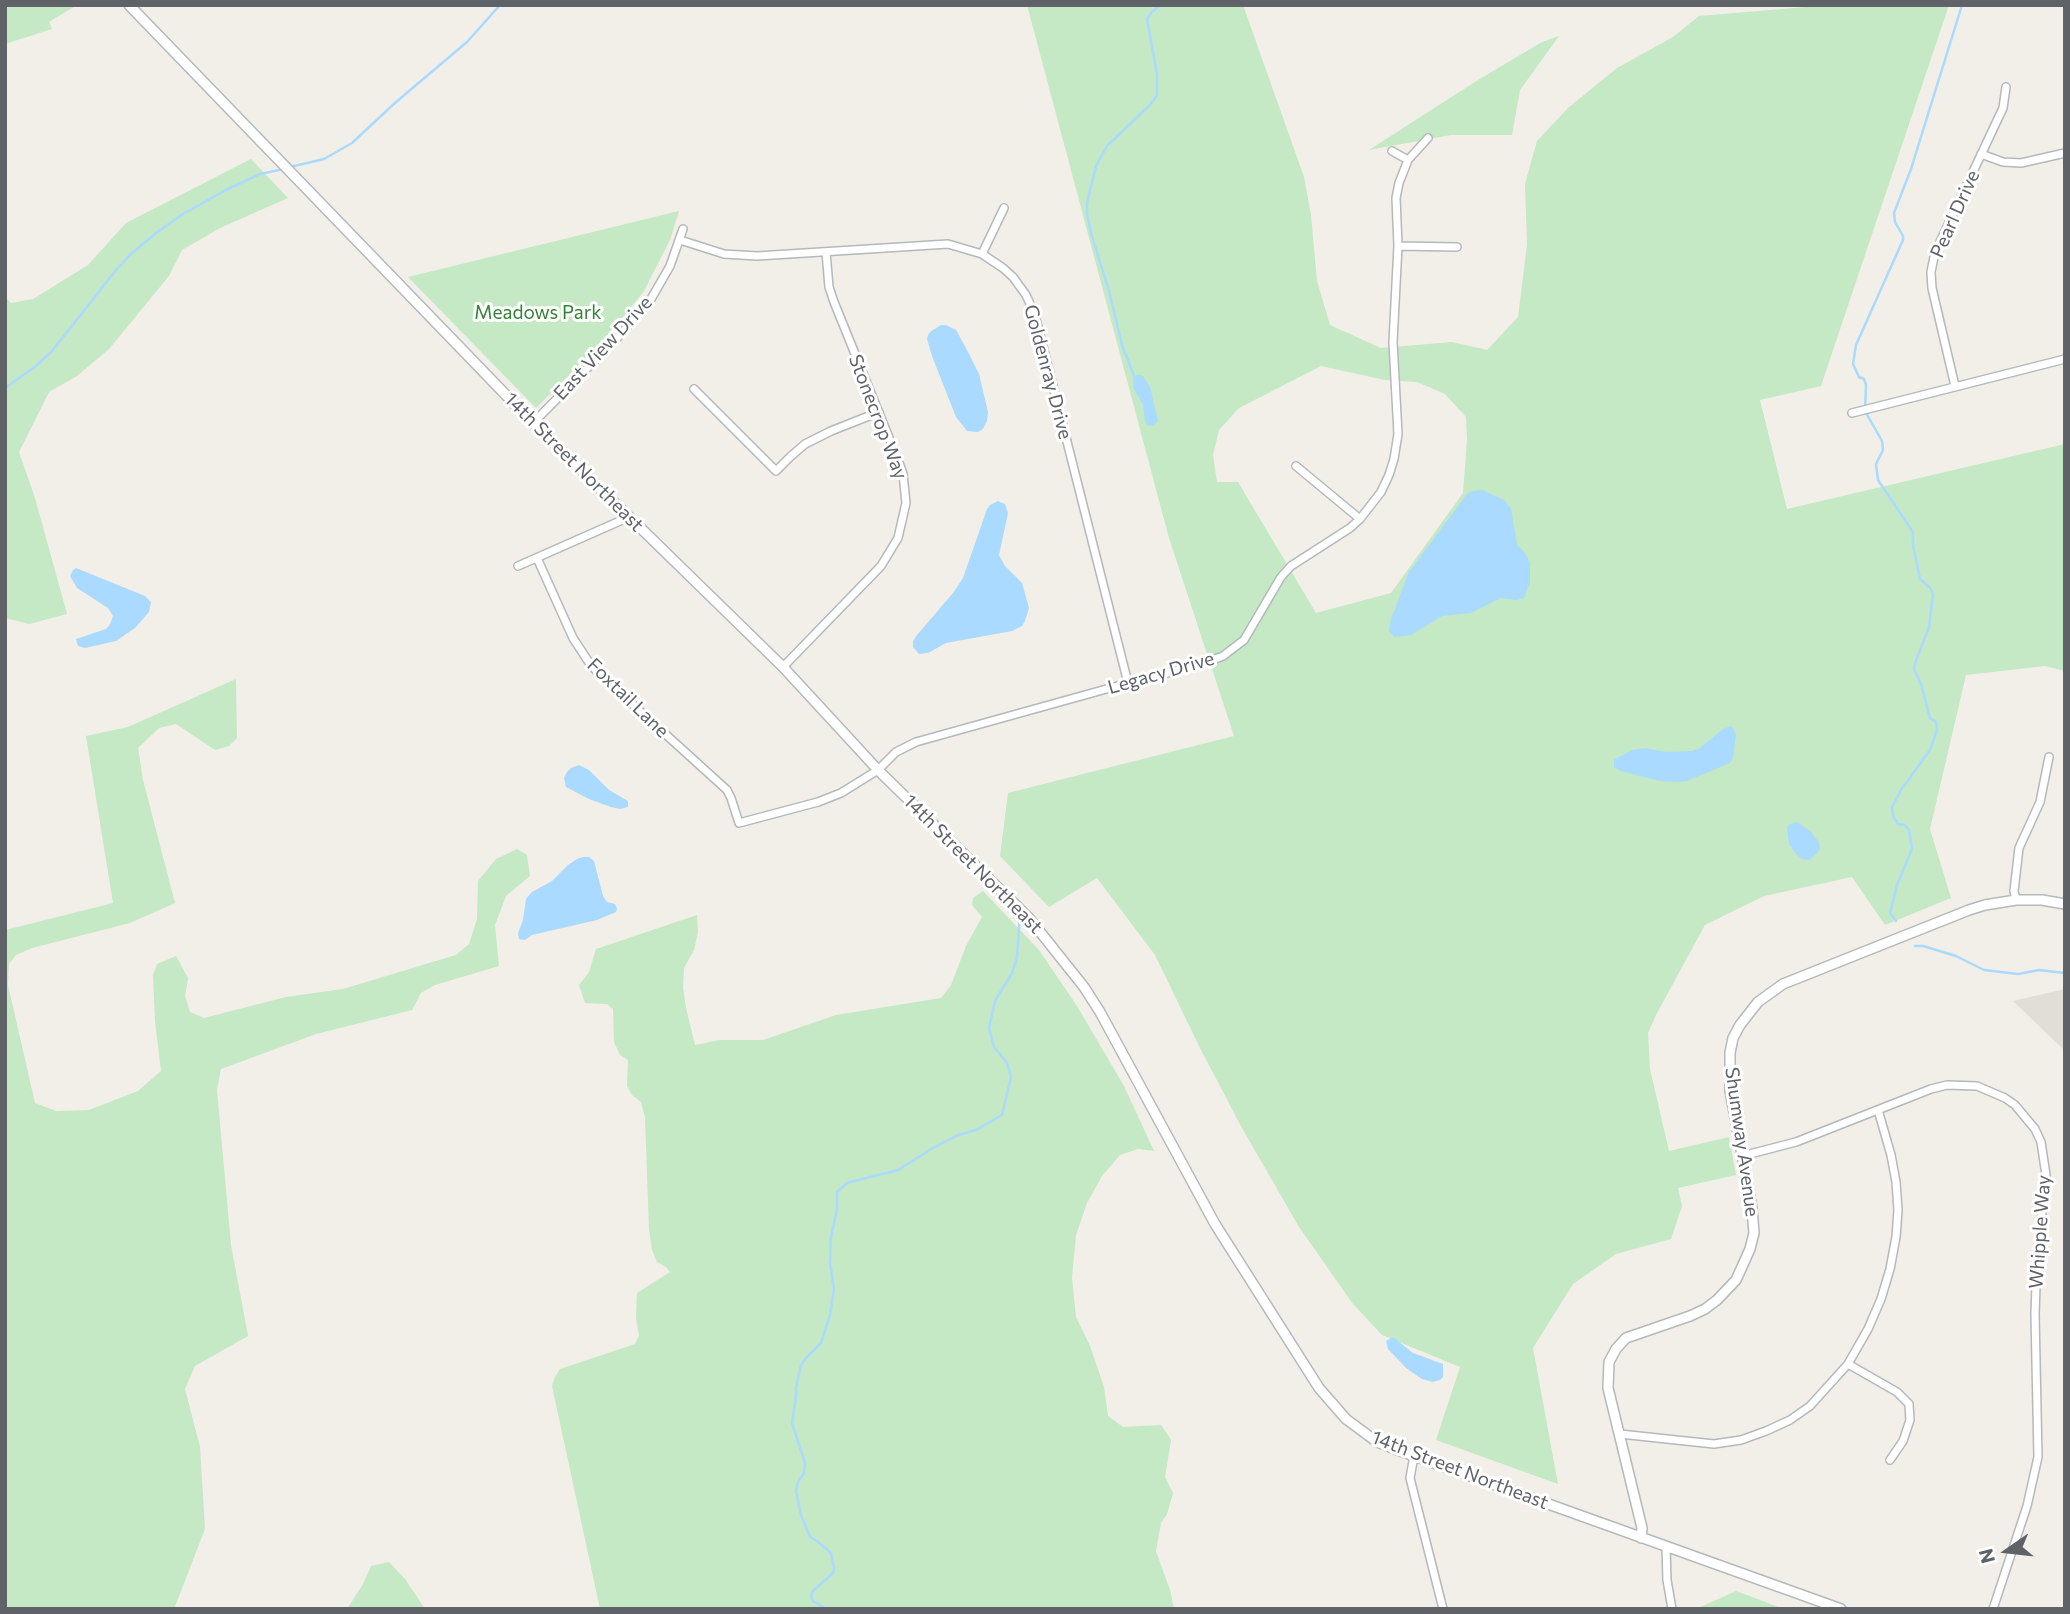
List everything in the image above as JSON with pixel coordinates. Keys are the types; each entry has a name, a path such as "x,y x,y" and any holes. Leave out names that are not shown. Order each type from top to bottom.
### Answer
{"street":[{"name":"14th Street Northeast","path":"130,5 533,423 783,667 878,770 1029,918 1084,986 1215,1224 1326,1396 1346,1419 1377,1442 1841,1609"},
{"name":"Pearl Drive","path":"1955,386 1932,288 1931,272 1940,242 2003,108 2006,87"},
{"name":"Legacy Drive","path":"739,822 832,797 878,770 895,752 916,742 1199,665 1223,656 1244,640 1274,588 1291,566 1360,519 1381,492 1397,449 1394,342 1398,246 1396,198 1408,160 1428,138"},
{"path":"1392,151 1408,160"},
{"path":"1981,154 2003,162 2021,163 2065,153"},
{"path":"982,254 1004,208"},
{"name":"East View Drive","path":"533,423 621,334 651,299 666,273 683,229"},
{"name":"Goldenray Drive","path":"680,240 738,256 948,244 982,254 1013,277 1026,295 1035,315 1128,683"},
{"path":"1398,246 1457,247"},
{"name":"Stonecrop Way","path":"783,667 881,566 895,545 906,503 903,474 829,287 826,251"},
{"path":"1852,413 2065,359"},
{"path":"694,389 776,471 805,444 879,412"},
{"path":"1296,466 1360,519"},
{"path":"518,566 629,517"},
{"name":"Foxtail Lane","path":"537,558 573,638 588,661 727,790 739,822"},
{"path":"2016,900 2014,891 2019,848 2040,802 2049,757"},
{"name":"Shumway Avenue","path":"1641,1538 1642,1528 1608,1388 1609,1362 1626,1338 1705,1309 1717,1300 1744,1266 1754,1233 1752,1208 1730,1091 1730,1053 1733,1038 1740,1025 1758,1002 1783,984 1985,905 2016,900 2042,900 2065,904"},
{"name":"Whipple Way","path":"1742,1156 1796,1142 1931,1088 1961,1084 1977,1086 2005,1098 2015,1105 2035,1129 2043,1150 2046,1175 2037,1258 2035,1314 2038,1457 2027,1506 1993,1609"},
{"path":"1620,1434 1714,1444 1741,1440 1778,1425 1810,1406 1848,1364 1881,1299 1896,1237 1896,1182 1878,1110"},
{"path":"1848,1364 1897,1392 1909,1404 1910,1420 1903,1441 1890,1460"},
{"path":"1414,1456 1410,1478 1443,1609"},
{"path":"1666,1547 1667,1580 1672,1609"}],"shaded area":[{"path":"2065,989 2065,1051 2013,1001"}],"green space":[{"path":"5,5 77,5 49,22 52,29 5,44"},
{"path":"1027,5 1243,5 1304,177 1311,215 1317,281 1330,325 1381,348 1452,342 1487,350 1518,317 1527,245 1525,184 1537,141 1568,108 1617,68 1673,37 1699,16 1830,5 1949,5 1821,386 1760,400 1787,509 2065,444 2065,671 2045,666 1966,675 1930,829 1951,898 1885,925 1852,877 1764,896 1705,925 1648,1033 1650,1069 1669,1151 1729,1137 1736,1175 1678,1188 1682,1206 1671,1239 1616,1254 1573,1284 1533,1348 1558,1484 1436,1440 1460,1367 1382,1335 1353,1304 1299,1227 1242,1128 1155,955 1097,878 1049,907 1000,856 1008,793 1234,736 1169,538","holes":["1321,366 1385,380 1417,382 1445,394 1466,417 1463,493 1391,593 1316,613 1238,482 1217,482 1213,455 1219,430 1239,408"]},
{"path":"1559,36 1520,90 1512,135 1451,135 1369,150 1478,80 1542,42"},
{"path":"251,159 288,198 220,228 182,250 169,276 109,349 77,376 49,392 19,452 35,498 67,614 29,624 5,618 5,297 11,303 33,299 88,265 126,223"},
{"name":"Meadows Park","path":"679,211 670,240 644,291 608,336 536,408 408,277"},
{"path":"236,679 237,738 229,746 215,750 176,724 159,728 138,748 143,780 175,903 130,923 32,948 16,955 9,964 8,985 35,1103 56,1111 89,1110 138,1091 161,1071 153,975 157,964 176,956 188,978 185,996 190,1012 204,1018 286,997 343,989 456,955 469,944 477,919 478,881 496,859 517,849 527,855 530,876 506,896 495,925 499,966 435,985 421,993 412,1010 316,1034 221,1069 217,1090 231,1245 248,1336 195,1366 185,1389 200,1447 205,1529 174,1609 5,1609 5,930 113,903 86,736 128,727"},
{"path":"983,891 1039,950 1077,1006 1124,1086 1154,1151 1138,1149 1120,1155 1102,1176 1087,1203 1076,1235 1072,1278 1076,1317 1090,1346 1104,1387 1108,1416 1123,1427 1161,1425 1171,1440 1165,1477 1173,1493 1167,1514 1161,1523 1156,1551 1174,1609 600,1609 552,1386 560,1369 635,1344 639,1336 636,1318 637,1293 670,1272 657,1262 652,1250 645,1117 641,1102 632,1095 627,1086 628,1060 620,1055 614,1042 613,1009 607,1004 585,1003 579,985 589,972 596,949 697,915 698,932 694,950 684,968 683,988 695,1045 719,1040 763,1040 836,1015 941,998 951,985 966,946 982,917 972,905 973,898"},
{"path":"389,1562 405,1579 425,1609 347,1609 371,1566"},
{"path":"1736,1591 1784,1609 1696,1609"}],"water":[{"path":"941,325 956,330 979,374 988,412 983,429 978,432 967,431 956,417 932,356 928,335"},
{"path":"1134,376 1143,376 1150,387 1158,421 1153,426 1147,425 1143,405 1133,387"},
{"path":"1482,490 1504,500 1511,509 1517,545 1530,563 1530,582 1524,598 1501,598 1471,613 1442,616 1411,635 1394,637 1389,631 1391,619 1409,572 1467,494"},
{"path":"998,501 1005,504 1008,513 999,555 1005,566 1022,583 1029,608 1025,621 1022,626 1012,631 946,643 928,653 919,654 913,647 913,641 963,578 987,509"},
{"path":"76,568 145,596 151,602 149,612 135,628 116,641 85,648 78,646 76,639 106,629 113,616 108,608 77,588 70,576"},
{"path":"1731,726 1736,734 1730,763 1687,781 1660,781 1614,767 1614,760 1632,750 1645,748 1666,752 1692,751"},
{"path":"579,765 589,770 609,790 628,801 628,807 611,807 566,787 564,778 567,772"},
{"path":"1797,822 1819,842 1820,850 1810,860 1802,859 1789,844 1787,827"},
{"path":"583,857 594,861 603,896 607,902 615,904 616,912 597,920 532,935 525,940 519,939 526,899 532,892 552,881 568,865"},
{"path":"1393,1337 1413,1353 1443,1364 1443,1377 1432,1382 1406,1368 1388,1349 1386,1341"}],"waterway":[{"path":"290,167 324,159 352,143 467,42 500,5"},
{"path":"1134,376 1122,345 1091,233 1087,203 1096,166 1107,146 1157,95 1157,74 1147,19 1160,5"},
{"path":"1896,921 1890,913 1897,885 1912,849 1909,830 1905,825 1898,824 1892,807 1930,750 1937,730 1936,722 1930,718 1914,669 1929,627 1933,594 1920,579 1913,532 1878,480 1876,464 1883,450 1882,441 1865,411 1866,385 1853,364 1856,345 1903,240 1894,213 1911,169 1962,5"},
{"path":"5,388 52,351 116,270 156,233 226,190 260,174 284,169"},
{"path":"826,1609 813,1601 811,1596 833,1573 834,1568 831,1553 810,1537 801,1515 796,1491 804,1473 805,1463 792,1423 801,1365 821,1343 830,1315 834,1289 830,1263 831,1237 837,1209 837,1192 847,1183 898,1170 933,1148 956,1136 978,1129 1002,1115 1011,1077 1007,1063 994,1047 989,1028 995,1001 1012,973 1017,958 1020,914"},
{"path":"1915,946 1956,956 1984,970 2018,974 2039,970 2065,973"}]}
